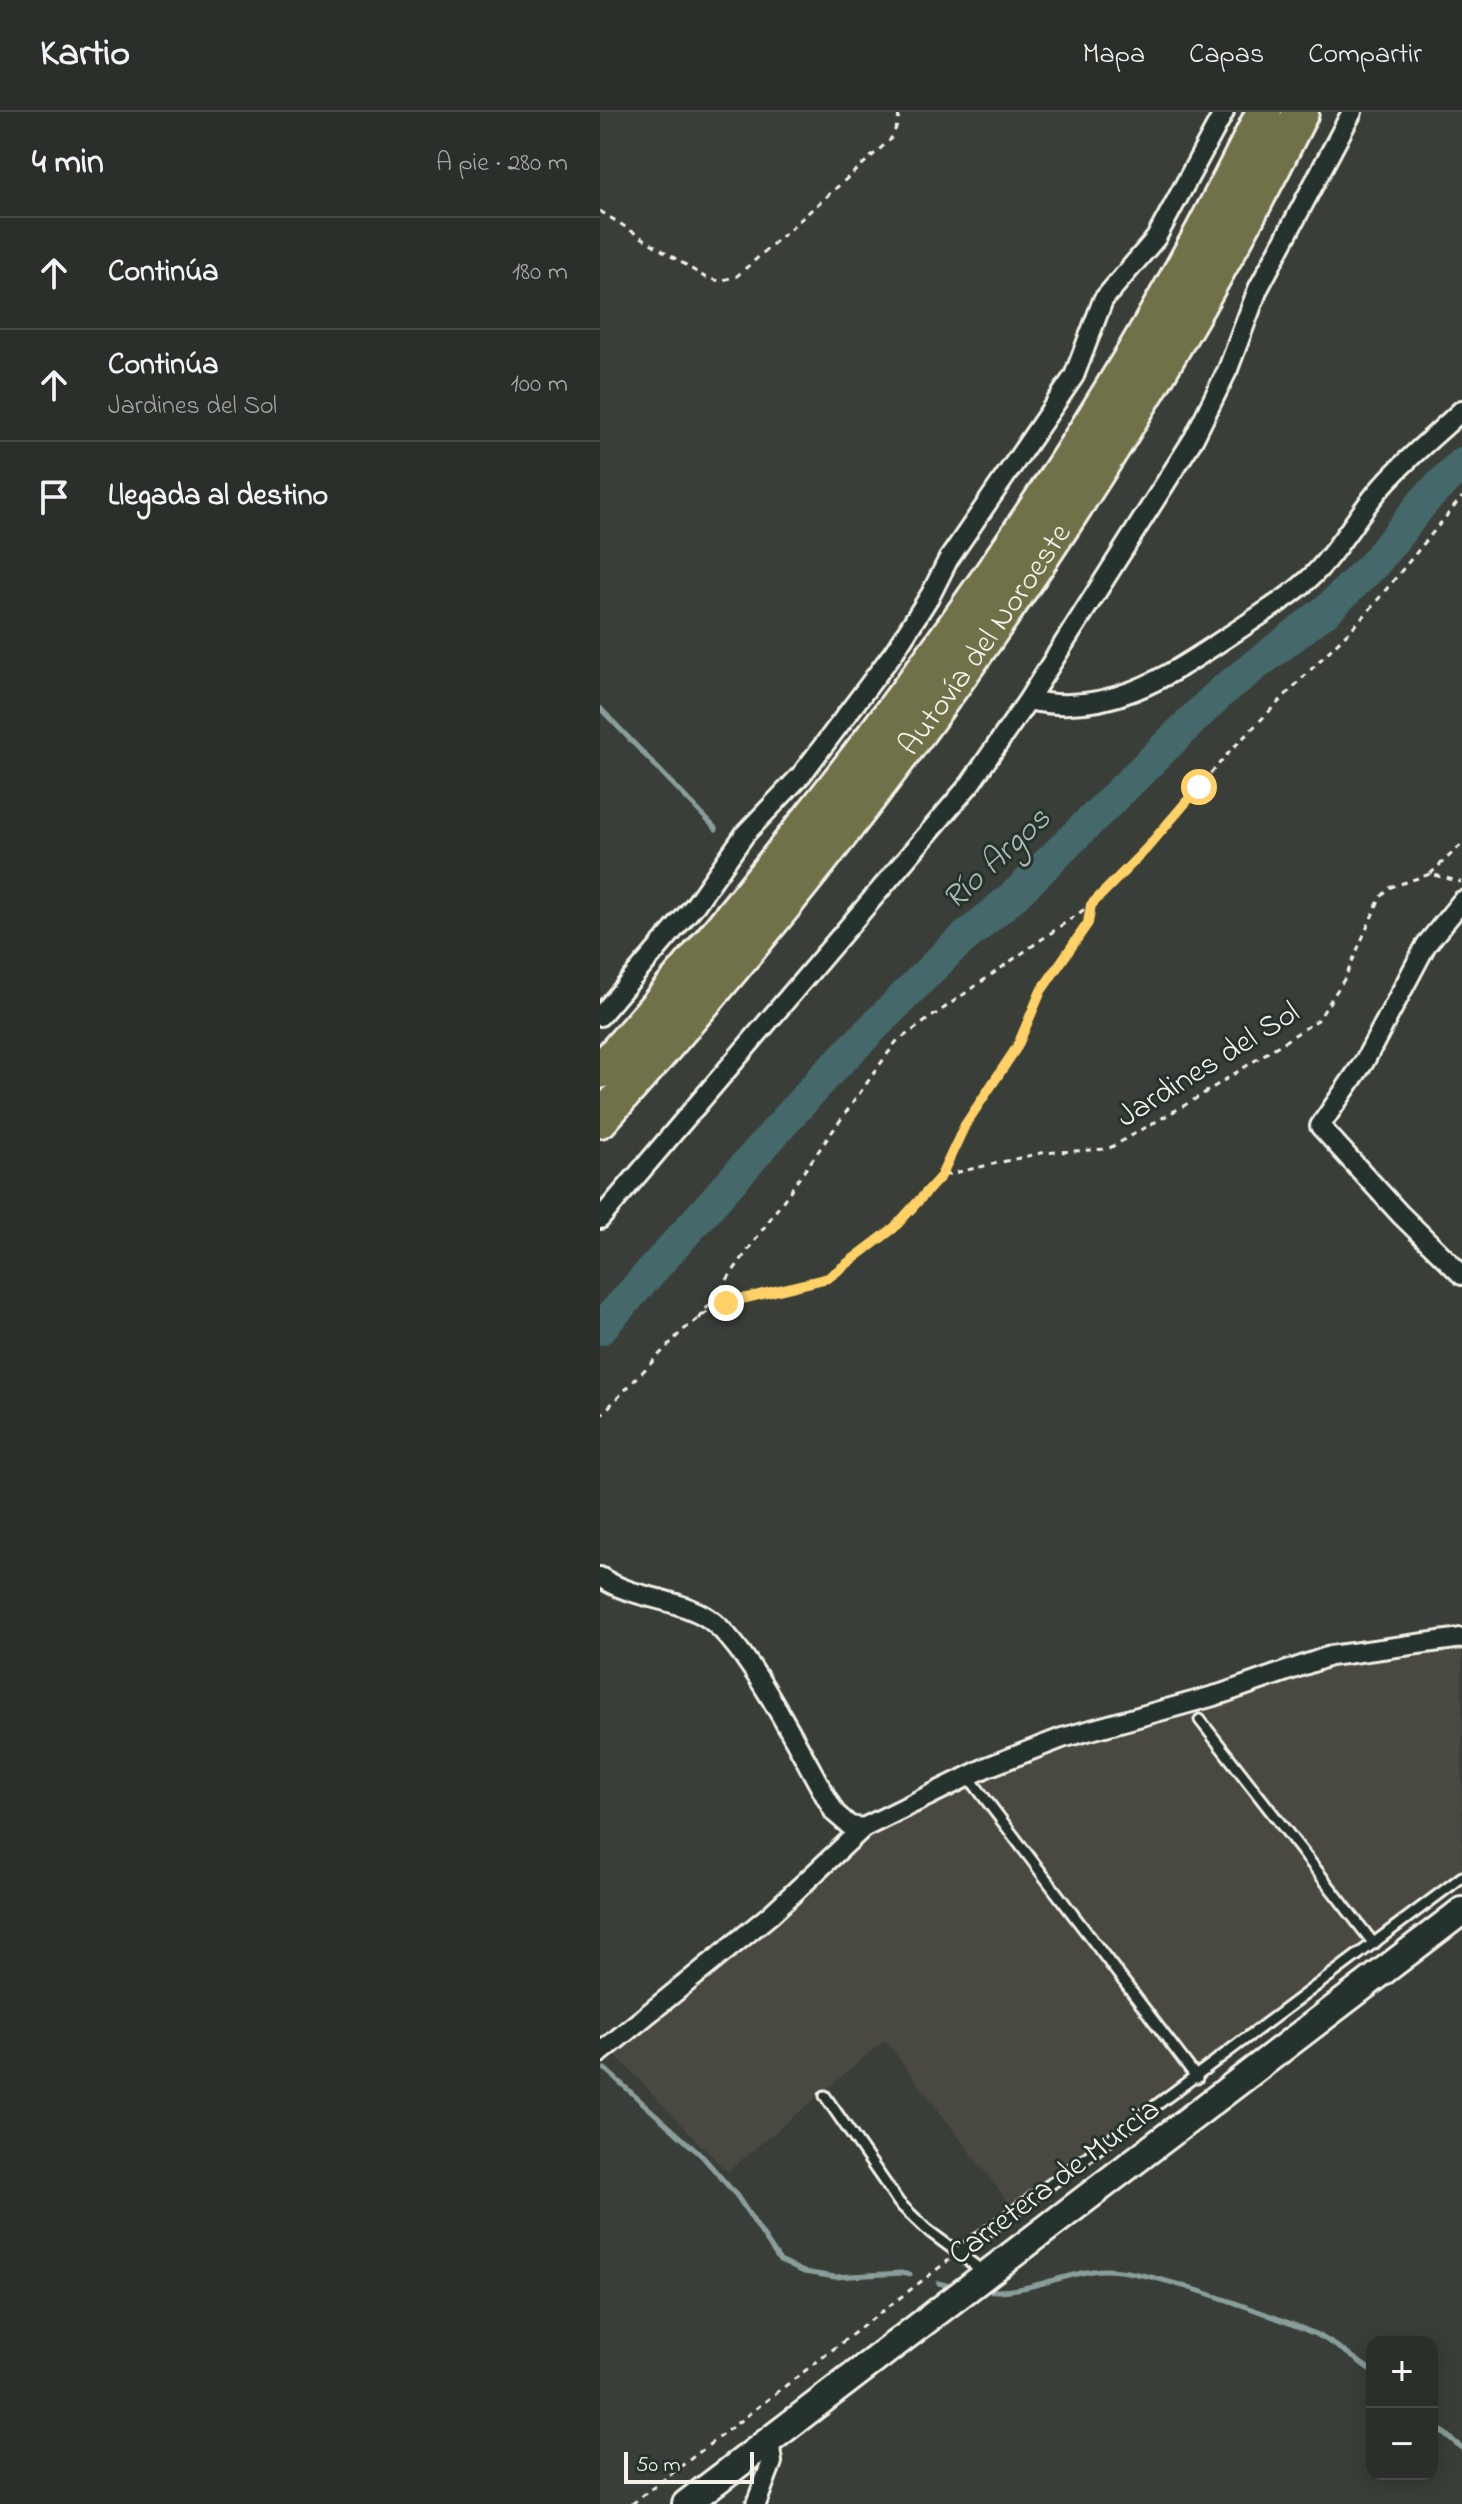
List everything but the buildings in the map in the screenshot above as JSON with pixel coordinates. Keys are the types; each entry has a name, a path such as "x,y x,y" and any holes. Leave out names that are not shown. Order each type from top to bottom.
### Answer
{"highway":[{"name":"Autovía del Noroeste","path":"600,1071 673,991 879,733 1005,561 1155,317 1264,112"},
{"name":"Autovía del Noroeste","path":"600,1120 782,908 880,782 1027,578 1163,366 1301,112"}],"main road":[{"name":"Carretera de Murcia","path":"686,2504 1462,1911"}],"street":[{"path":"600,1016 695,905 738,843 810,763 894,652 931,594 948,560 1074,376 1103,300 1156,238 1224,112"},
{"path":"600,1219 970,784 1028,700 1194,438 1228,369 1258,289 1352,112"},
{"path":"1028,700 1080,705 1121,698 1152,686 1241,628 1287,597 1318,570 1378,492 1462,410"},
{"path":"1462,901 1426,945 1364,1062 1320,1126 1400,1214 1462,1275"},
{"path":"600,1577 620,1589 683,1606 720,1626 746,1658 835,1813 850,1826 863,1828"},
{"path":"600,2053 770,1915 863,1828 968,1776 1062,1738 1233,1690 1313,1661 1346,1653 1462,1638"},
{"path":"756,2504 772,2462 769,2440"}],"lane":[{"path":"1200,1720 1374,1944"},
{"path":"968,1776 1197,2078"},
{"path":"961,2251 1197,2078 1462,1877"},
{"path":"825,2096 899,2203 926,2229 961,2251 986,2273"}],"path":[{"path":"600,211 706,278 720,281 737,276 890,140 899,112"},
{"path":"600,1416 699,1319 896,1042 1091,905 1146,849 1249,732 1366,614 1462,497"},
{"path":"1430,874 1462,844"},
{"path":"1430,874 1462,883"},
{"name":"Jardines del Sol","path":"941,1176 1041,1153 1108,1149 1192,1101 1318,1020 1345,978 1380,898 1405,880 1430,874"},
{"path":"699,1319 726,1303 828,1278 894,1228 941,1176 965,1125 1017,1047 1041,991 1088,923 1091,905"},
{"path":"632,2504 961,2251"}],"shaded area":[{"path":"1462,1638 1462,1877 1015,2211 885,2040 727,2172 608,2047 863,1828 987,1767 1313,1661"}],"waterway":[{"name":"Río Argos","path":"600,1329 824,1077 950,950 1016,894 1221,692 1328,609 1375,563 1424,501 1462,463"},
{"path":"600,708 716,829"},
{"path":"605,2069 703,2157 737,2196 780,2261 804,2272 835,2277 910,2275"},
{"path":"985,2290 1015,2290 1090,2271 1105,2270 1150,2277 1241,2305 1315,2334 1366,2367"},
{"path":"939,2283 946,2285"},
{"path":"1438,2428 1462,2448"}],"route":[{"path":"726,1303 764,1291 828,1278 894,1228 941,1176 965,1125 1017,1047 1041,991 1088,923 1091,905 1146,849 1199,787"}]}
